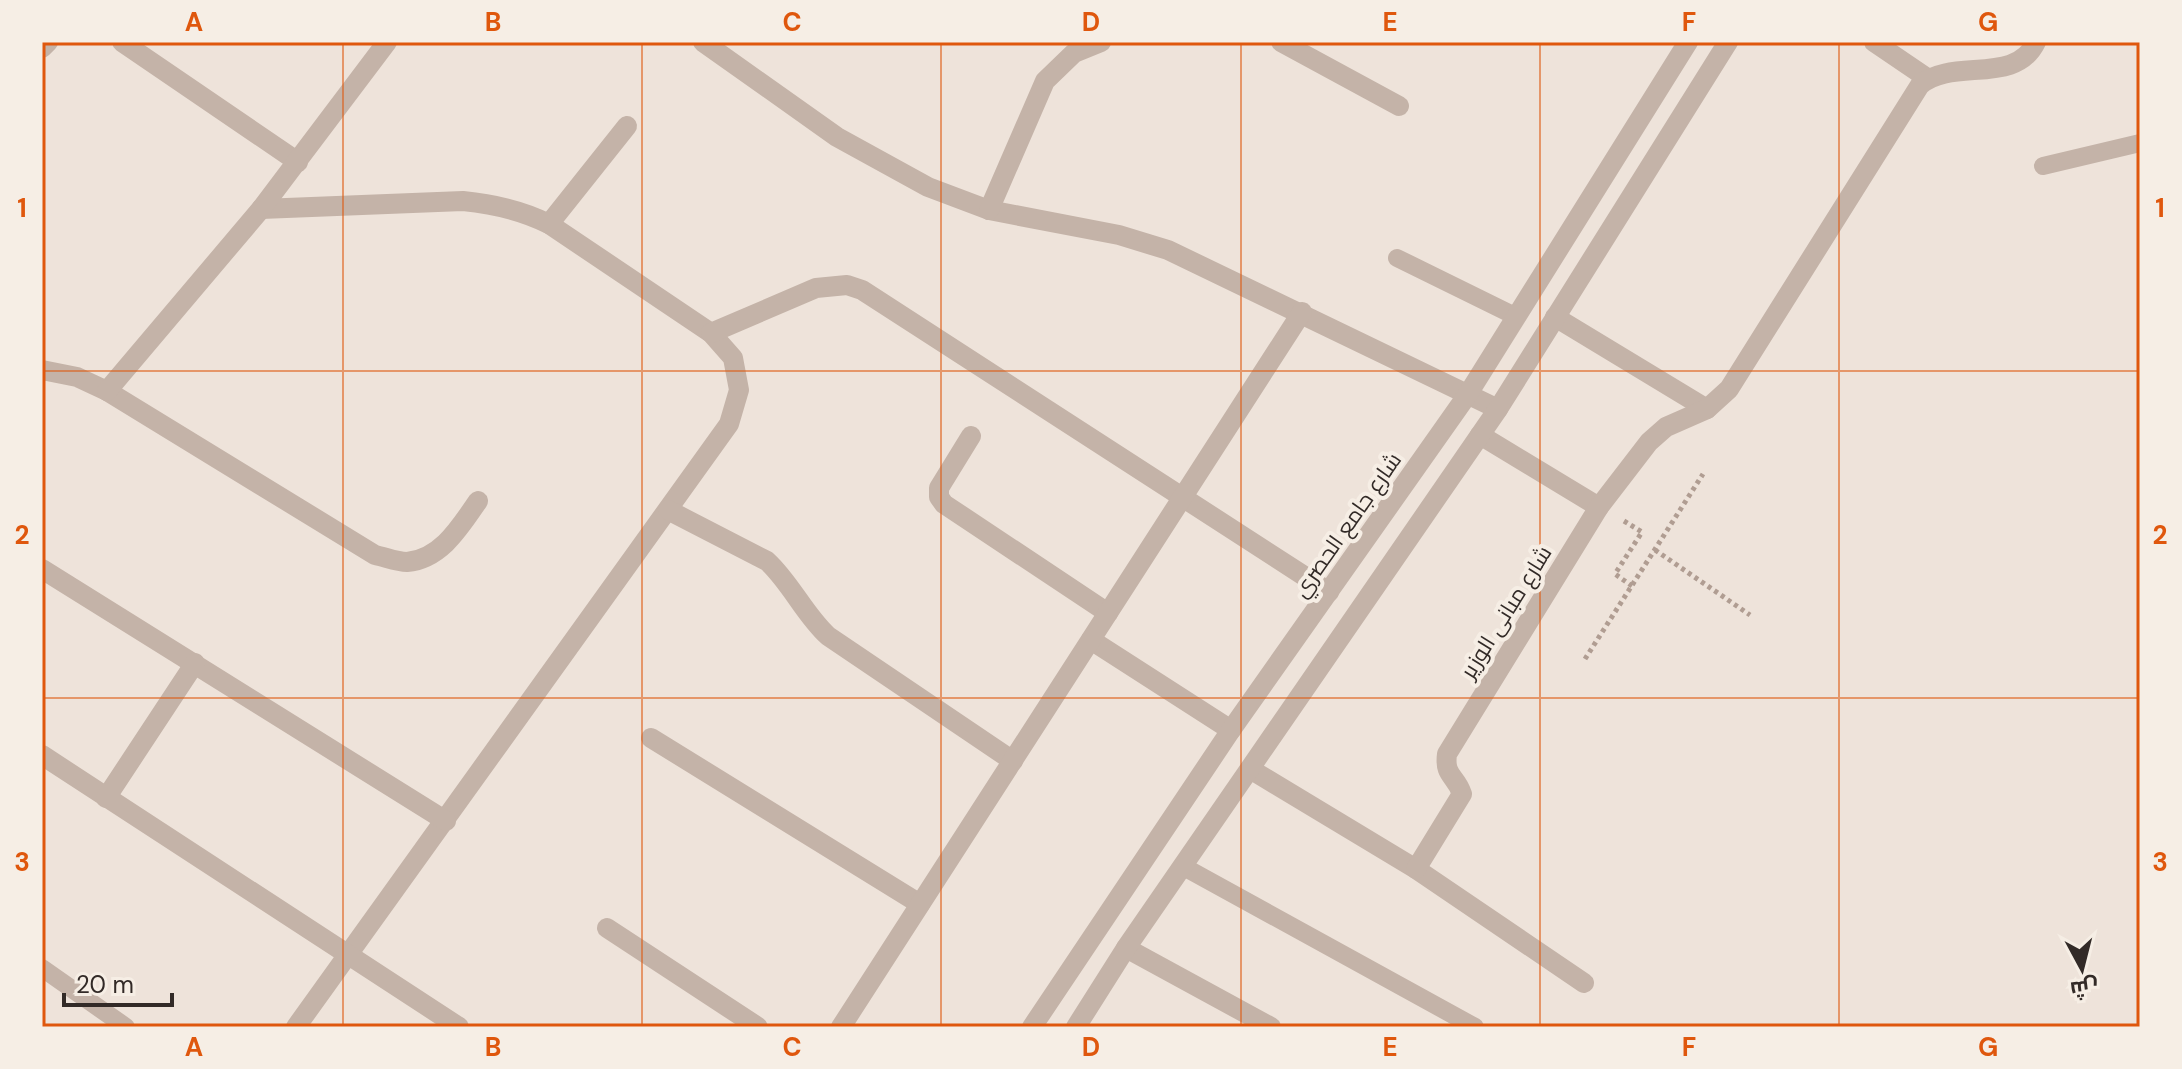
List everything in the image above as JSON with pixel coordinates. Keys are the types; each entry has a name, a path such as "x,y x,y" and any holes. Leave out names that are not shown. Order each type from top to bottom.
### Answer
{"street":[{"path":"42,48 48,42"},
{"path":"122,42 298,162"},
{"path":"107,391 261,209 387,42"},
{"path":"989,210 1045,81 1074,53 1101,42"},
{"path":"1281,42 1399,106"},
{"name":"شارع جامع الحصري","path":"1032,1027 1231,730 1468,394 1688,42"},
{"path":"1076,1027 1126,948 1498,409 1728,42"},
{"path":"1874,42 1927,78 1947,72 2014,65 2031,53 2036,42"},
{"path":"716,46 837,137 928,187 989,210 1119,235 1168,250 1498,409"},
{"name":"شارع مبانى الوزير","path":"1416,869 1462,794 1459,783 1449,776 1447,754 1599,507 1649,442 1666,427 1707,409 1729,389 1914,92 1927,78"},
{"path":"549,224 627,126"},
{"path":"261,209 463,201 495,204 526,213 549,224 711,333 733,358 739,390 729,424 296,1027"},
{"path":"711,333 816,288 847,285 862,290 1329,592"},
{"path":"841,1027 1302,312"},
{"path":"1555,317 1707,409"},
{"path":"42,370 77,377 107,391 375,555 406,562 435,553 455,534 478,501"},
{"path":"1480,435 1599,507"},
{"path":"971,436 939,488 939,497 944,504 1108,613"},
{"path":"668,510 767,561 778,571 815,624 828,636 1013,761"},
{"path":"42,569 446,821"},
{"path":"1091,640 1231,730"},
{"path":"106,798 195,663"},
{"path":"651,738 920,904"},
{"path":"42,755 459,1027"},
{"path":"1250,769 1416,869 1584,983"},
{"path":"607,928 758,1027"},
{"path":"1126,948 1271,1027"}],"lane":[{"path":"2043,166 2140,143"},
{"path":"1397,258 1515,316"},
{"path":"1184,867 1475,1027"},
{"path":"42,968 126,1027"}],"path":[{"path":"1585,659 1703,474"},
{"path":"1599,507 1642,532 1615,574 1632,586"},
{"path":"1655,550 1750,615"}]}
